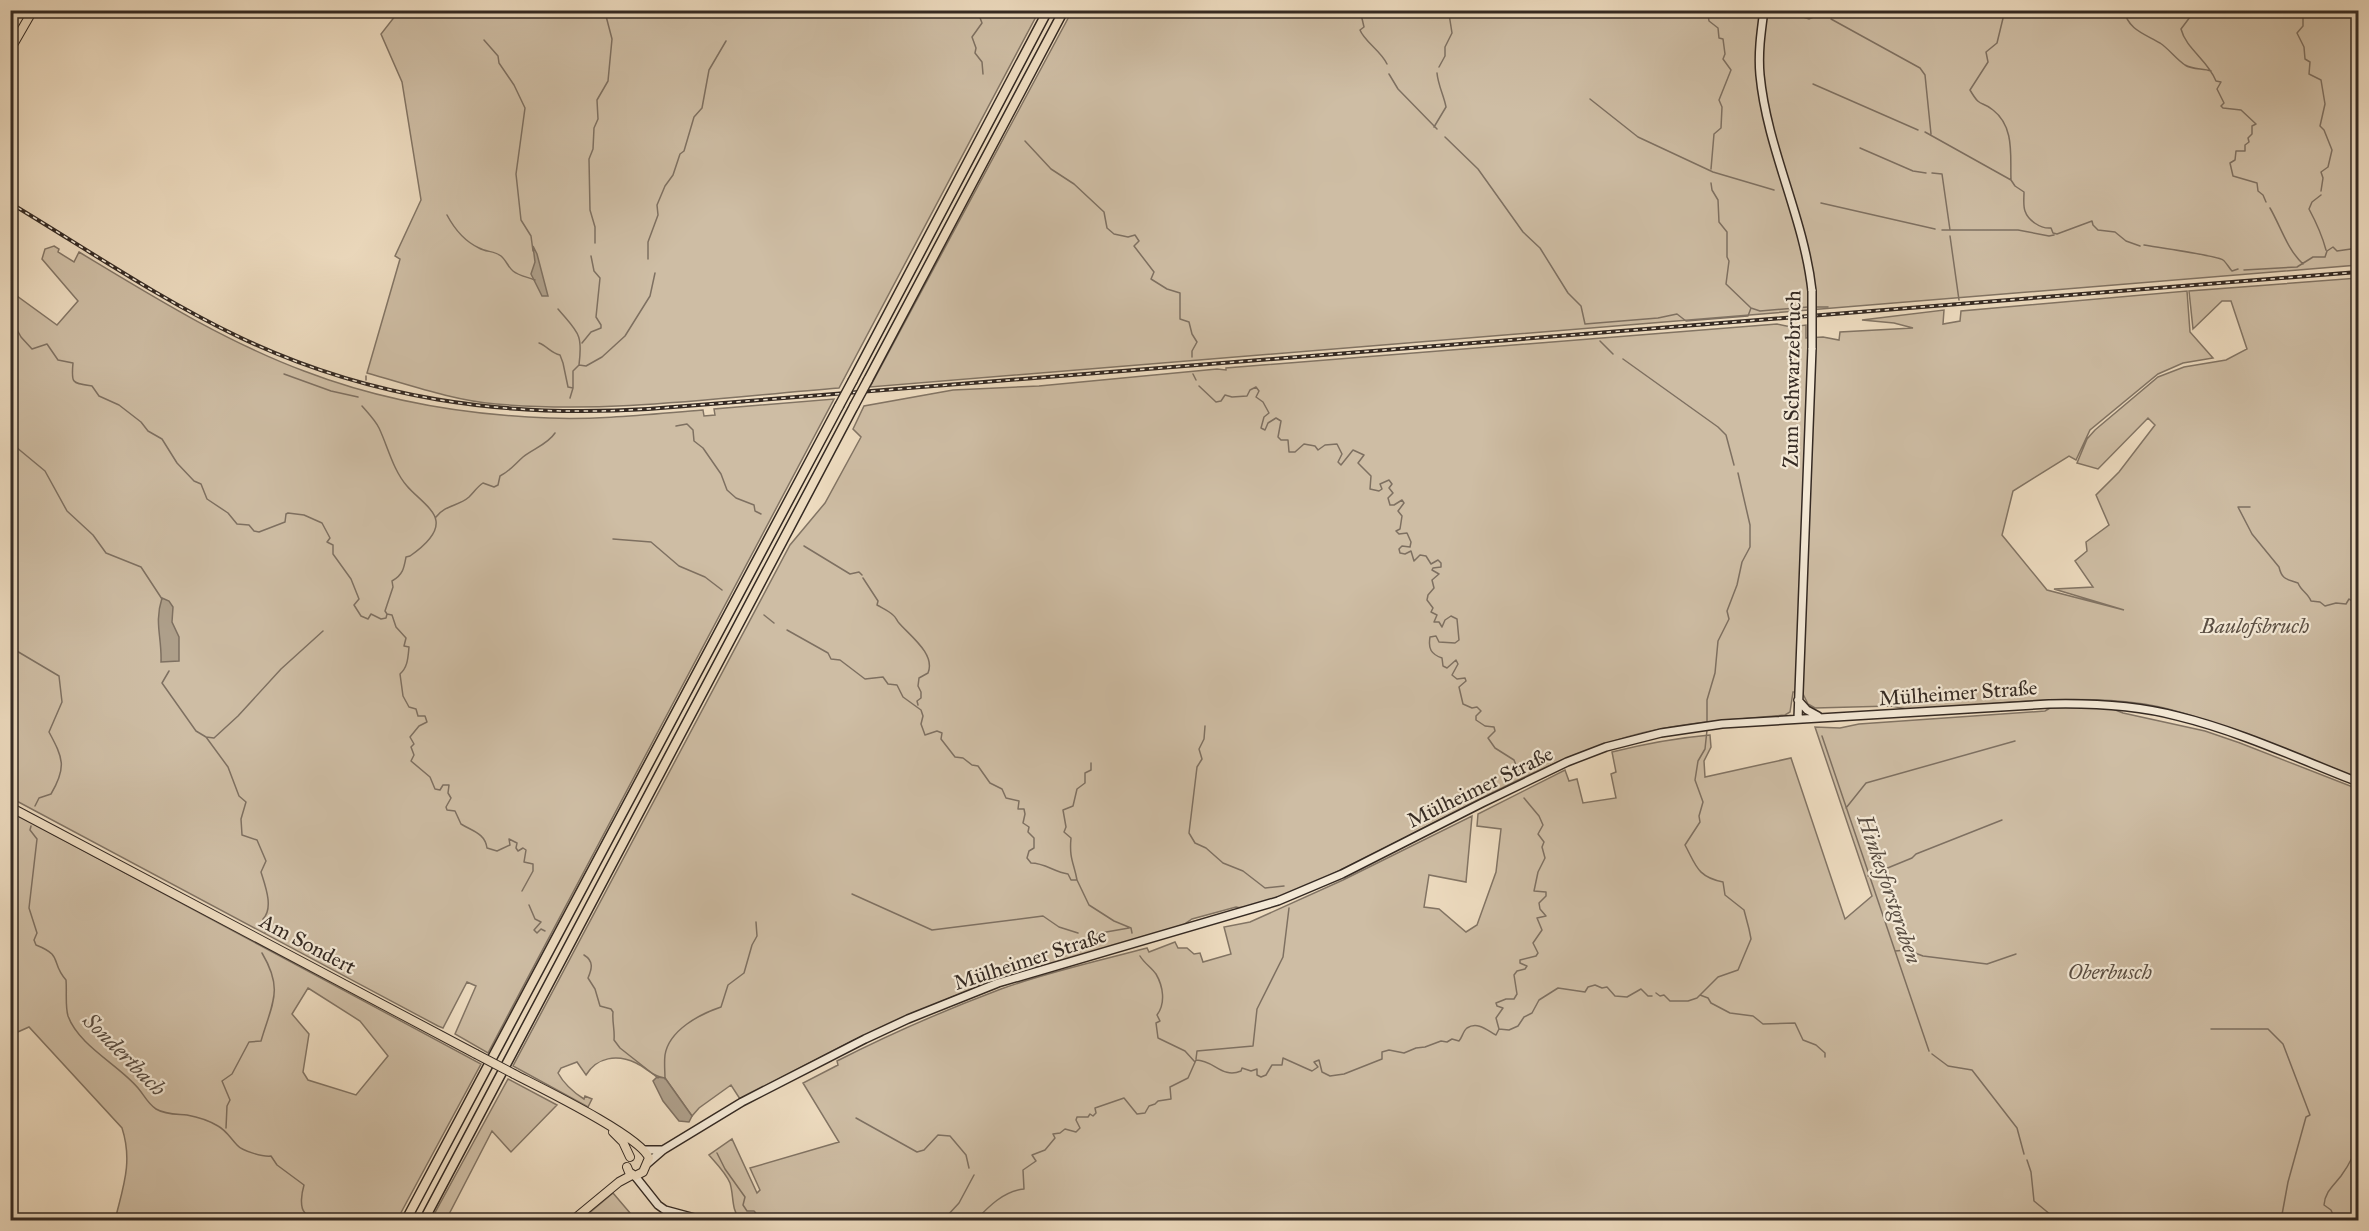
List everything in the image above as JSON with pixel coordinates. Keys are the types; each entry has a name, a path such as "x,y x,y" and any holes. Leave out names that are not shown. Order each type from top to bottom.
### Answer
{"highway":[{"path":"406,1221 1048,10"},
{"path":"424,1221 1064,10"}],"main road":[{"path":"10,50 33,10"},
{"name":"Zum Schwarzebruch","path":"1764,10 1760,50 1763,96 1805,250 1812,291 1812,348 1798,719"},
{"path":"1798,700 1810,712 1820,717"},
{"name":"Mülheimer Straße","path":"648,1163 663,1150 742,1102 908,1019 999,983 1278,901 1342,874 1568,762 1605,747 1660,733 1722,724 1820,717 2049,704 2118,705 2176,715 2205,724 2358,782"},
{"name":"Am Sondert","path":"10,807 601,1120 643,1149"},
{"name":"Am Sondert","path":"588,1114 623,1142 630,1157"},
{"path":"663,1150 643,1149 634,1152 630,1157 634,1172 654,1200 665,1210 702,1221"},
{"path":"573,1221 619,1182 648,1163 649,1158 643,1149"}],"green space":[{"path":"1782,10 1809,19 1819,15 1821,10 2358,11 2358,265 870,387 1072,11"},
{"path":"399,11 1039,11 839,388 625,406 539,407 463,399 367,373 400,259 395,256 421,200 402,82 381,34"},
{"path":"54,246 59,249 58,252 74,262 79,252 189,317 274,359 334,382 425,405 487,414 587,418 703,410 704,416 715,415 714,409 834,399 488,1053 455,1034 476,986 467,982 443,1028 438,1026 11,798 10,291 57,325 78,301 42,259 45,249"},
{"name":"Baulofsbruch","path":"2358,278 2358,779 2212,723 2144,704 2057,700 1912,710 1891,706 1815,708 1808,704 1802,692 1793,692 1790,712 1785,715 1706,722 1646,732 1562,760 1499,789 1305,887 1264,903 1236,907 1192,919 1183,925 998,980 950,998 854,1040 740,1099 731,1085 699,1108 692,1116 665,1078 629,1060 615,1058 602,1061 586,1075 577,1062 561,1068 558,1073 569,1088 584,1099 585,1096 592,1099 588,1107 513,1066 790,545 825,503 861,437 853,429 864,406 953,390 1039,386 1226,370 1226,368 1777,324 1791,327 1806,325 1806,338 1823,337 1839,340 1840,332 1913,328 1894,323 1862,320 1944,310 1943,324 1960,321 1961,311 2187,291 2190,332 2213,358 2183,363 2158,374 2090,430 2076,460 2069,456 2013,491 2002,535 2047,590 2124,610 2054,589 2093,587 2075,561 2087,551 2086,542 2109,525 2096,495 2119,472 2155,425 2148,418 2098,469 2077,463 2087,439 2095,430 2158,377 2184,367 2226,360 2247,349 2231,301 2222,301 2193,329 2189,291"},
{"name":"Oberbusch","path":"2052,707 2113,709 2205,731 2358,789 2358,1220 740,1220 735,1211 728,1179 709,1155 732,1139 757,1193 760,1190 750,1168 839,1142 803,1083 838,1065 837,1061 897,1032 980,997 1073,967 1147,948 1149,952 1175,942 1178,948 1187,948 1194,954 1200,953 1203,962 1231,954 1224,927 1250,922 1343,880 1472,816 1466,882 1429,875 1424,907 1439,909 1466,932 1477,925 1496,872 1501,829 1477,826 1478,814 1565,770 1569,781 1577,779 1583,803 1616,798 1611,774 1616,772 1612,752 1636,746 1710,735 1711,747 1704,761 1705,777 1791,758 1845,919 1872,896 1815,727 1840,728 1859,724 2045,711"},
{"path":"10,811 481,1064 397,1220 115,1220 127,1163 122,1128 29,1027 11,1035","holes":["308,988 360,1021 388,1056 356,1095 308,1080 303,1072 309,1034 292,1014"]},
{"path":"508,1079 557,1105 511,1152 492,1131 446,1220 431,1220"},
{"path":"613,1193 636,1220 581,1220"}],"shaded area":[{"path":"533,246 548,296 542,296 531,274 535,262"},
{"path":"162,598 169,601 173,607 172,622 179,637 179,661 161,662 158,623"},
{"path":"657,1077 665,1078 692,1116 689,1122 679,1121 663,1101 653,1081"}],"waterway":[{"path":"595,243 595,227 590,210 589,159 593,149 594,128 598,119 597,100 608,81 612,39 606,16 608,10"},
{"path":"977,10 982,23 972,37 976,48 975,53 982,62 983,74"},
{"path":"1360,10 1364,27 1360,30 1387,64"},
{"path":"1439,67 1452,33 1449,14 1452,10"},
{"path":"1700,10 1708,15 1709,21 1718,28 1719,38 1723,39 1725,54 1723,59 1731,70 1719,100 1722,107 1721,128 1714,134 1711,169"},
{"path":"2005,10 1997,43 1986,52 1988,62 1970,90 1977,100 1993,110 2005,125 2010,142 2011,180"},
{"path":"2124,10 2133,27 2160,43 2185,65 2211,71"},
{"path":"2187,10 2190,17 2181,29 2187,43 2208,67 2216,81 2221,82 2217,89 2224,103 2221,106 2241,110 2256,124 2252,126 2252,134 2245,145 2245,151 2236,151 2235,160 2230,163 2233,176 2257,183 2258,191 2266,202"},
{"path":"2305,10 2303,26 2297,33 2304,47 2305,59 2310,62 2309,74 2321,80 2325,104 2320,126 2332,150 2328,167 2321,172 2323,178 2321,191"},
{"path":"1831,19 1920,68 1925,75 1931,134"},
{"path":"484,40 498,56 499,63 514,85 525,108 516,174 521,220 531,236 533,251"},
{"path":"648,259 648,242 658,215 657,205 665,186 673,175 680,154 684,151 694,117 702,108 709,70 726,41"},
{"path":"1434,127 1446,107 1437,73"},
{"path":"1389,74 1398,89 1437,129"},
{"path":"1813,84 1918,130"},
{"path":"1590,99 1638,137 1713,172 1774,190"},
{"path":"1925,132 2011,180 2024,192 2024,209 2029,218 2039,225 2051,228 2053,233 2057,234 2092,221 2098,230 2115,232 2126,241 2140,246"},
{"path":"1445,137 1478,169 1523,232 1540,248 1568,293 1581,306 1585,324 1658,318 1677,314 1686,321 1748,316 1751,308 1760,311 1808,307"},
{"path":"1025,141 1051,169 1074,184 1104,212 1107,228 1114,234 1128,237 1135,235 1139,241 1134,246 1154,272 1151,279 1167,289 1180,293 1180,319 1189,322 1197,342 1192,351 1192,357"},
{"path":"1860,148 1913,171 1926,173"},
{"path":"1932,173 1942,174 1950,230"},
{"path":"1711,183 1718,200 1719,222 1727,232 1729,261 1726,284 1751,308"},
{"path":"2321,195 2312,202 2309,209 2326,250"},
{"path":"1821,203 1935,229"},
{"path":"2270,208 2288,245 2303,264"},
{"path":"447,215 469,242 499,254 515,273 535,280"},
{"path":"1942,230 2018,230 2054,235"},
{"path":"1950,236 1959,300"},
{"path":"2144,245 2219,258 2232,271 2238,269"},
{"path":"2244,270 2297,267 2313,257 2325,257 2327,251 2333,247 2337,251 2358,248"},
{"path":"582,343 591,332 601,328 596,317 600,278 594,271 591,256"},
{"path":"579,365 586,366 602,357 625,336 650,296 655,273"},
{"path":"1816,307 1828,307"},
{"path":"558,309 578,334 580,346 579,365 573,371 573,388 570,398"},
{"path":"10,317 21,337 32,349 47,344 58,360 73,363 74,381 92,386 99,396 119,405 141,422 148,431 162,439 177,463 194,481 201,484 207,499 228,513 237,524 249,525 254,531 259,532 285,522 288,513 304,515 322,523 330,538 327,542 333,545 333,554 351,579 359,599 354,605 361,616 368,619 371,614 381,619 386,618 387,614"},
{"path":"1600,341 1613,354"},
{"path":"539,343 560,355 568,387 573,388"},
{"path":"1623,359 1718,427 1726,435 1734,465"},
{"path":"284,374 331,391 358,397"},
{"path":"1193,374 1196,380"},
{"path":"1199,386 1216,402 1221,401 1225,395 1247,396 1250,390 1256,387 1259,391 1256,397 1263,402 1269,413 1264,417 1261,428 1265,430 1268,423 1276,418 1281,421 1278,437 1281,440 1288,440 1289,452 1295,452 1304,444 1315,446 1318,450 1325,445 1337,444 1342,454 1338,462 1341,465 1353,450 1364,455 1358,463 1371,476 1370,489 1379,491 1382,489 1380,484 1389,480 1392,484 1389,488 1393,493 1388,498 1390,505 1402,500 1404,503 1398,511 1402,516 1400,529 1396,531 1399,534 1407,533 1411,542 1410,547 1402,546 1399,549 1400,553 1405,554 1411,551 1414,561 1420,555 1426,556 1431,564 1438,560 1441,563 1441,567 1432,570 1439,574 1432,580 1434,588 1427,600 1433,608 1431,612 1437,615 1434,622 1439,622 1442,627 1445,620 1451,616 1457,619 1459,640 1455,643 1439,642 1436,636 1430,637 1431,650 1442,658 1443,666 1447,668 1456,660 1458,664 1452,675 1457,679 1465,678 1466,681 1459,687 1463,704 1472,708 1477,707 1481,711 1476,716 1476,720 1485,726 1494,727 1495,731 1488,738 1495,748 1514,760 1520,775"},
{"path":"362,406 379,428 402,480 428,507 436,521 436,526 428,541 419,550 406,557 402,571 392,581 393,587 385,611 387,614"},
{"path":"676,426 687,424 693,430 694,441 703,448 721,474 727,490 736,498 754,505 755,511 761,514"},
{"path":"436,517 444,510 465,500 483,483 494,487 498,485 500,476 555,433"},
{"path":"10,442 45,471 67,511 93,535 106,553 141,567 162,599"},
{"path":"1707,723 1707,700 1715,673 1718,641 1729,619 1727,611 1737,585 1742,562 1750,547 1750,525 1738,473"},
{"path":"2250,507 2238,507 2252,534 2279,567 2283,577 2298,583 2311,601 2320,602 2325,606 2336,603 2346,604 2349,599 2358,605"},
{"path":"613,539 651,542 679,566 705,577 722,590"},
{"path":"804,546 850,574 859,572 862,575"},
{"path":"863,578 878,601 877,605 894,616 925,652 929,666 928,673 919,678 921,698 917,701 918,705"},
{"path":"387,614 392,615 396,627 406,638 404,646 409,647 406,665 400,674 403,696 409,707 416,709 418,716 425,716 427,722 419,726 410,737 414,744 411,747 414,755 411,761 430,777 435,789 440,790 443,785 449,785 448,793 451,798 446,807 447,810 455,811 461,824 481,836 487,848 497,851 510,845 509,839 517,843 518,851 523,848 526,850 524,862 533,864 533,871 522,891"},
{"path":"764,615 774,623"},
{"path":"787,630 828,653 831,659 840,660 865,679 883,677 888,684 897,685 903,697 921,710 923,716 921,724 925,735 937,731 942,733 941,739 955,757 963,758 972,765 978,766 990,783 1002,789 1006,798 1019,801 1018,809 1024,809 1025,814 1023,823 1029,827 1028,832 1034,838 1034,848 1029,851 1027,858 1031,863 1041,864 1068,874 1071,880 1077,880 1089,905 1114,921 1131,928 1132,933"},
{"path":"206,737 214,738 238,716 281,669 323,631"},
{"name":"Sondertbach","path":"10,647 59,676 62,702 49,732 60,756 61,769 51,794 39,798 35,806"},
{"path":"169,671 162,683 196,731 206,737 228,767 239,796 246,802 241,819 242,835 257,840 266,861 261,872 268,903 263,919 265,932"},
{"path":"1205,726 1204,739 1199,749 1202,759 1197,767 1189,833 1195,843 1206,848 1223,863 1243,871 1265,888 1284,886"},
{"path":"1656,993 1660,996 1664,995 1670,1001 1688,1001 1697,998 1718,977 1738,970 1751,939 1744,910 1725,895 1723,882 1708,877 1698,869 1685,845 1700,822 1699,816 1703,802 1695,780 1698,761 1705,749 1707,730"},
{"name":"Hinkesforstgraben","path":"1822,736 1929,1051"},
{"path":"1846,808 1866,783 2015,741"},
{"path":"1077,880 1071,856 1071,838 1064,832 1066,827 1063,810 1073,806 1077,789 1085,783 1085,773 1091,770 1091,763"},
{"path":"976,1220 1003,1196 1024,1189 1023,1170 1036,1161 1032,1155 1045,1150 1055,1138 1053,1134 1065,1129 1076,1132 1080,1128 1077,1117 1088,1117 1090,1114 1093,1116 1096,1113 1095,1108 1124,1098 1137,1114 1145,1113 1149,1106 1158,1101 1171,1099 1170,1087 1188,1078 1196,1060 1228,1073 1241,1071 1242,1068 1251,1071 1257,1069 1257,1075 1261,1077 1266,1075 1272,1065 1282,1065 1283,1058 1312,1071 1318,1067 1314,1062 1319,1060 1322,1072 1330,1076 1344,1074 1382,1059 1382,1052 1389,1050 1404,1053 1441,1041 1447,1042 1452,1039 1459,1041 1466,1029 1471,1026 1483,1027 1496,1035 1499,1029 1496,1018 1503,1008 1497,1006 1496,1003 1514,999 1517,994 1514,975 1527,966 1520,963 1520,960 1536,956 1538,953 1533,943 1542,930 1537,918 1546,916 1540,909 1539,903 1546,896 1546,892 1534,891 1538,872 1545,858 1542,847 1544,842 1538,834 1543,825 1539,816 1524,798"},
{"path":"1868,876 2002,820"},
{"name":"Sondertbach","path":"31,826 30,830 37,839 29,908 37,933 34,940 36,945 54,956 66,980 67,1012 73,1027 90,1046 130,1080 156,1109 207,1120 226,1132 243,1149 258,1155 271,1156 277,1165 304,1185 301,1199 303,1210 308,1216 317,1220"},
{"path":"852,894 932,930 1043,916 1059,927 1078,933"},
{"path":"529,905 535,919 541,922 534,930 537,933 541,929 545,931"},
{"path":"1196,1059 1197,1051 1253,1046 1257,1009 1283,957 1289,908"},
{"path":"665,1079 665,1055 672,1038 687,1024 721,1007 728,985 744,973 757,936 756,922"},
{"path":"1089,935 1129,928"},
{"path":"1895,951 1907,950 1923,956 1987,964 2016,954"},
{"path":"226,1128 227,1106 230,1100 222,1081 232,1074 249,1042 261,1041 274,997 273,977 262,953"},
{"path":"584,955 591,963 588,978 595,989 600,1006 611,1009 613,1012 614,1040 620,1048 658,1078"},
{"path":"1140,956 1156,974 1162,989 1162,1005 1157,1015 1160,1021 1156,1023 1158,1038 1185,1051 1195,1062"},
{"path":"1499,1029 1509,1030 1518,1026 1524,1017 1532,1013 1539,1000 1558,988 1585,992 1588,987 1595,985 1602,988 1607,987 1615,996 1627,997 1641,989 1648,996 1652,996"},
{"path":"1700,995 1730,1013 1753,1016 1763,1024 1795,1023 1803,1040 1816,1045 1825,1053 1825,1057"},
{"path":"2211,1029 2268,1029 2283,1044 2310,1115 2306,1117 2288,1182 2281,1220"},
{"name":"Hinkesforstgraben","path":"1932,1054 1948,1066 1972,1070 2017,1128 2024,1154"},
{"path":"856,1118 917,1152 924,1150 938,1135 950,1136 966,1155 969,1168"},
{"path":"2335,1220 2331,1210 2324,1205 2326,1196 2349,1163 2358,1139"},
{"path":"717,1153 725,1169 745,1197 743,1205 747,1211 754,1211 762,1220"},
{"name":"Hinkesforstgraben","path":"2027,1160 2031,1172 2034,1201 2057,1220"},
{"path":"946,1220 959,1203 974,1175"}],"railway":[{"path":"10,203 179,306 286,358 336,375 438,400 541,410 648,409 2358,272"}]}
